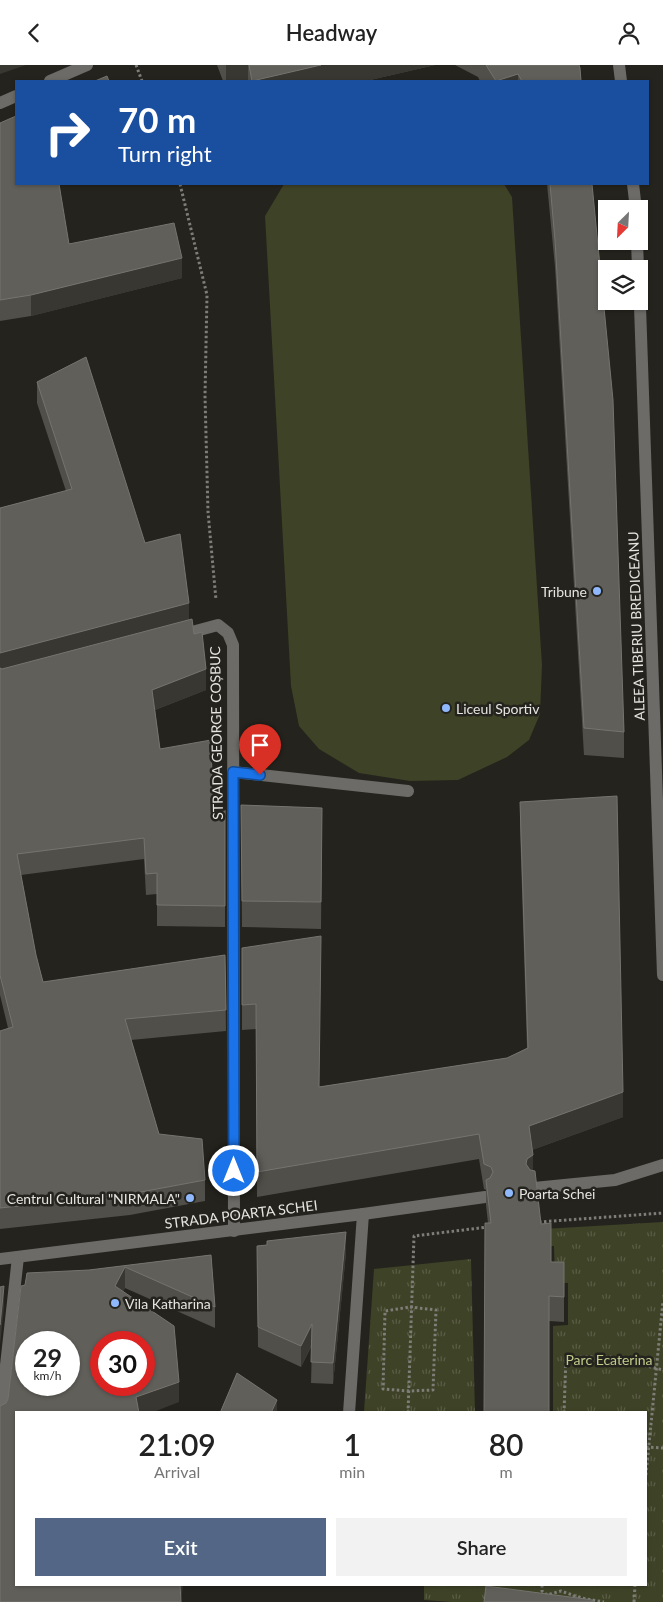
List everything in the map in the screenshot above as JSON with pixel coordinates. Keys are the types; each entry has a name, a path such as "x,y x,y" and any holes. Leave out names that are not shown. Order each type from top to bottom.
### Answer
{"street":[{"path":"52,80 87,65"},
{"path":"619,65 621,80"},
{"path":"0,103 15,96"},
{"path":"633,185 635,200"},
{"name":"ALEEA TIBERIU BREDICEANU","path":"640,310 663,975"},
{"path":"161,640 218,625"},
{"name":"STRADA GEORGE COȘBUC","path":"218,625 228,633 232,645 234,1231"},
{"path":"233,772 408,791"},
{"path":"534,1189 615,1180 663,1165"},
{"name":"STRADA POARTA SCHEI","path":"0,1259 234,1231 485,1197"},
{"path":"349,1411 363,1214"},
{"path":"0,1419 18,1257"}],"path":[{"path":"136,65 142,80"},
{"path":"180,185 207,295 204,396 208,502 218,625"},
{"path":"539,1222 663,1213"},
{"path":"409,1411 410,1307 413,1285 414,1236 489,1227"},
{"path":"647,1461 663,1301"},
{"path":"410,1307 436,1309 433,1390 409,1391 383,1389 385,1311 410,1307"},
{"path":"564,1411 566,1357 610,1357 663,1371"},
{"path":"648,1447 663,1449"},
{"path":"542,1586 542,1591 547,1595 561,1591 581,1599 604,1602"},
{"path":"634,1602 636,1586"}],"green space":[{"path":"283,185 505,185 512,197 542,665 540,714 529,740 507,757 458,780 410,781 359,773 319,749 299,726 291,686 265,216"},
{"name":"Parc Ecaterina","path":"663,1222 663,1602 452,1602 424,1600 424,1586 647,1586 647,1411 553,1411 553,1326 568,1325 568,1283 555,1282 554,1246 544,1246 543,1229"},
{"path":"471,1259 475,1411 364,1411 374,1269"}],"building":[{"path":"249,65 321,65 256,80 252,80"},
{"path":"486,65 579,65 581,80 521,80 518,74 495,80"},
{"path":"107,76 109,80 97,80"},
{"path":"15,116 15,185 59,185 69,244 174,223 182,258 31,295 0,300 0,123"},
{"name":"Tribune","path":"550,185 592,185 599,260 598,310 604,310 613,400 624,732 584,728"},
{"path":"86,357 145,543 180,534 189,603 0,653 0,508 72,489 37,382"},
{"path":"192,619 194,634 202,632 206,669 152,690 160,749 211,740 213,810 225,810 225,906 157,905 157,873 146,874 144,838 17,854 43,982 225,955 226,1010 125,1019 159,1134 202,1139 205,1180 130,1194 0,1208 0,1031 13,1027 0,975 0,668"},
{"path":"617,796 623,1092 529,1126 533,1155 527,1159 526,1164 530,1170 535,1171 541,1224 551,1223 551,1262 564,1262 564,1297 549,1296 549,1411 484,1411 485,1223 491,1223 486,1180 490,1178 493,1172 491,1167 484,1164 479,1134 257,1172 256,1004 242,1005 242,948 321,936 319,1087 507,1058 528,1048 520,802"},
{"path":"241,805 322,808 321,902 242,901"},
{"path":"346,1232 333,1363 311,1362 312,1324 301,1346 258,1327 257,1246 267,1245 267,1241"},
{"path":"211,1255 215,1307 125,1267 115,1286 174,1326 179,1382 155,1390 155,1331 90,1331 90,1396 139,1396 136,1397 139,1411 15,1411 15,1586 180,1586 181,1602 0,1602 0,1406 6,1403 8,1399 15,1338 15,1396 80,1396 80,1331 16,1331 21,1286 25,1285 27,1273 89,1270"},
{"path":"4,1286 0,1325 0,1287"},
{"path":"237,1373 277,1400 272,1411 221,1411"},
{"path":"486,1586 593,1600 592,1602 484,1602"}],"place":[{"name":"Tribune","path":"597,591"},
{"name":"Liceul Sportiv","path":"446,708"},
{"name":"Poarta Schei","path":"509,1193"},
{"name":"Centrul Cultural \"NIRMALA\"","path":"190,1198"},
{"name":"Vila Katharina","path":"115,1303"}],"route":[{"path":"234,1171 233,772 260,775"}]}
